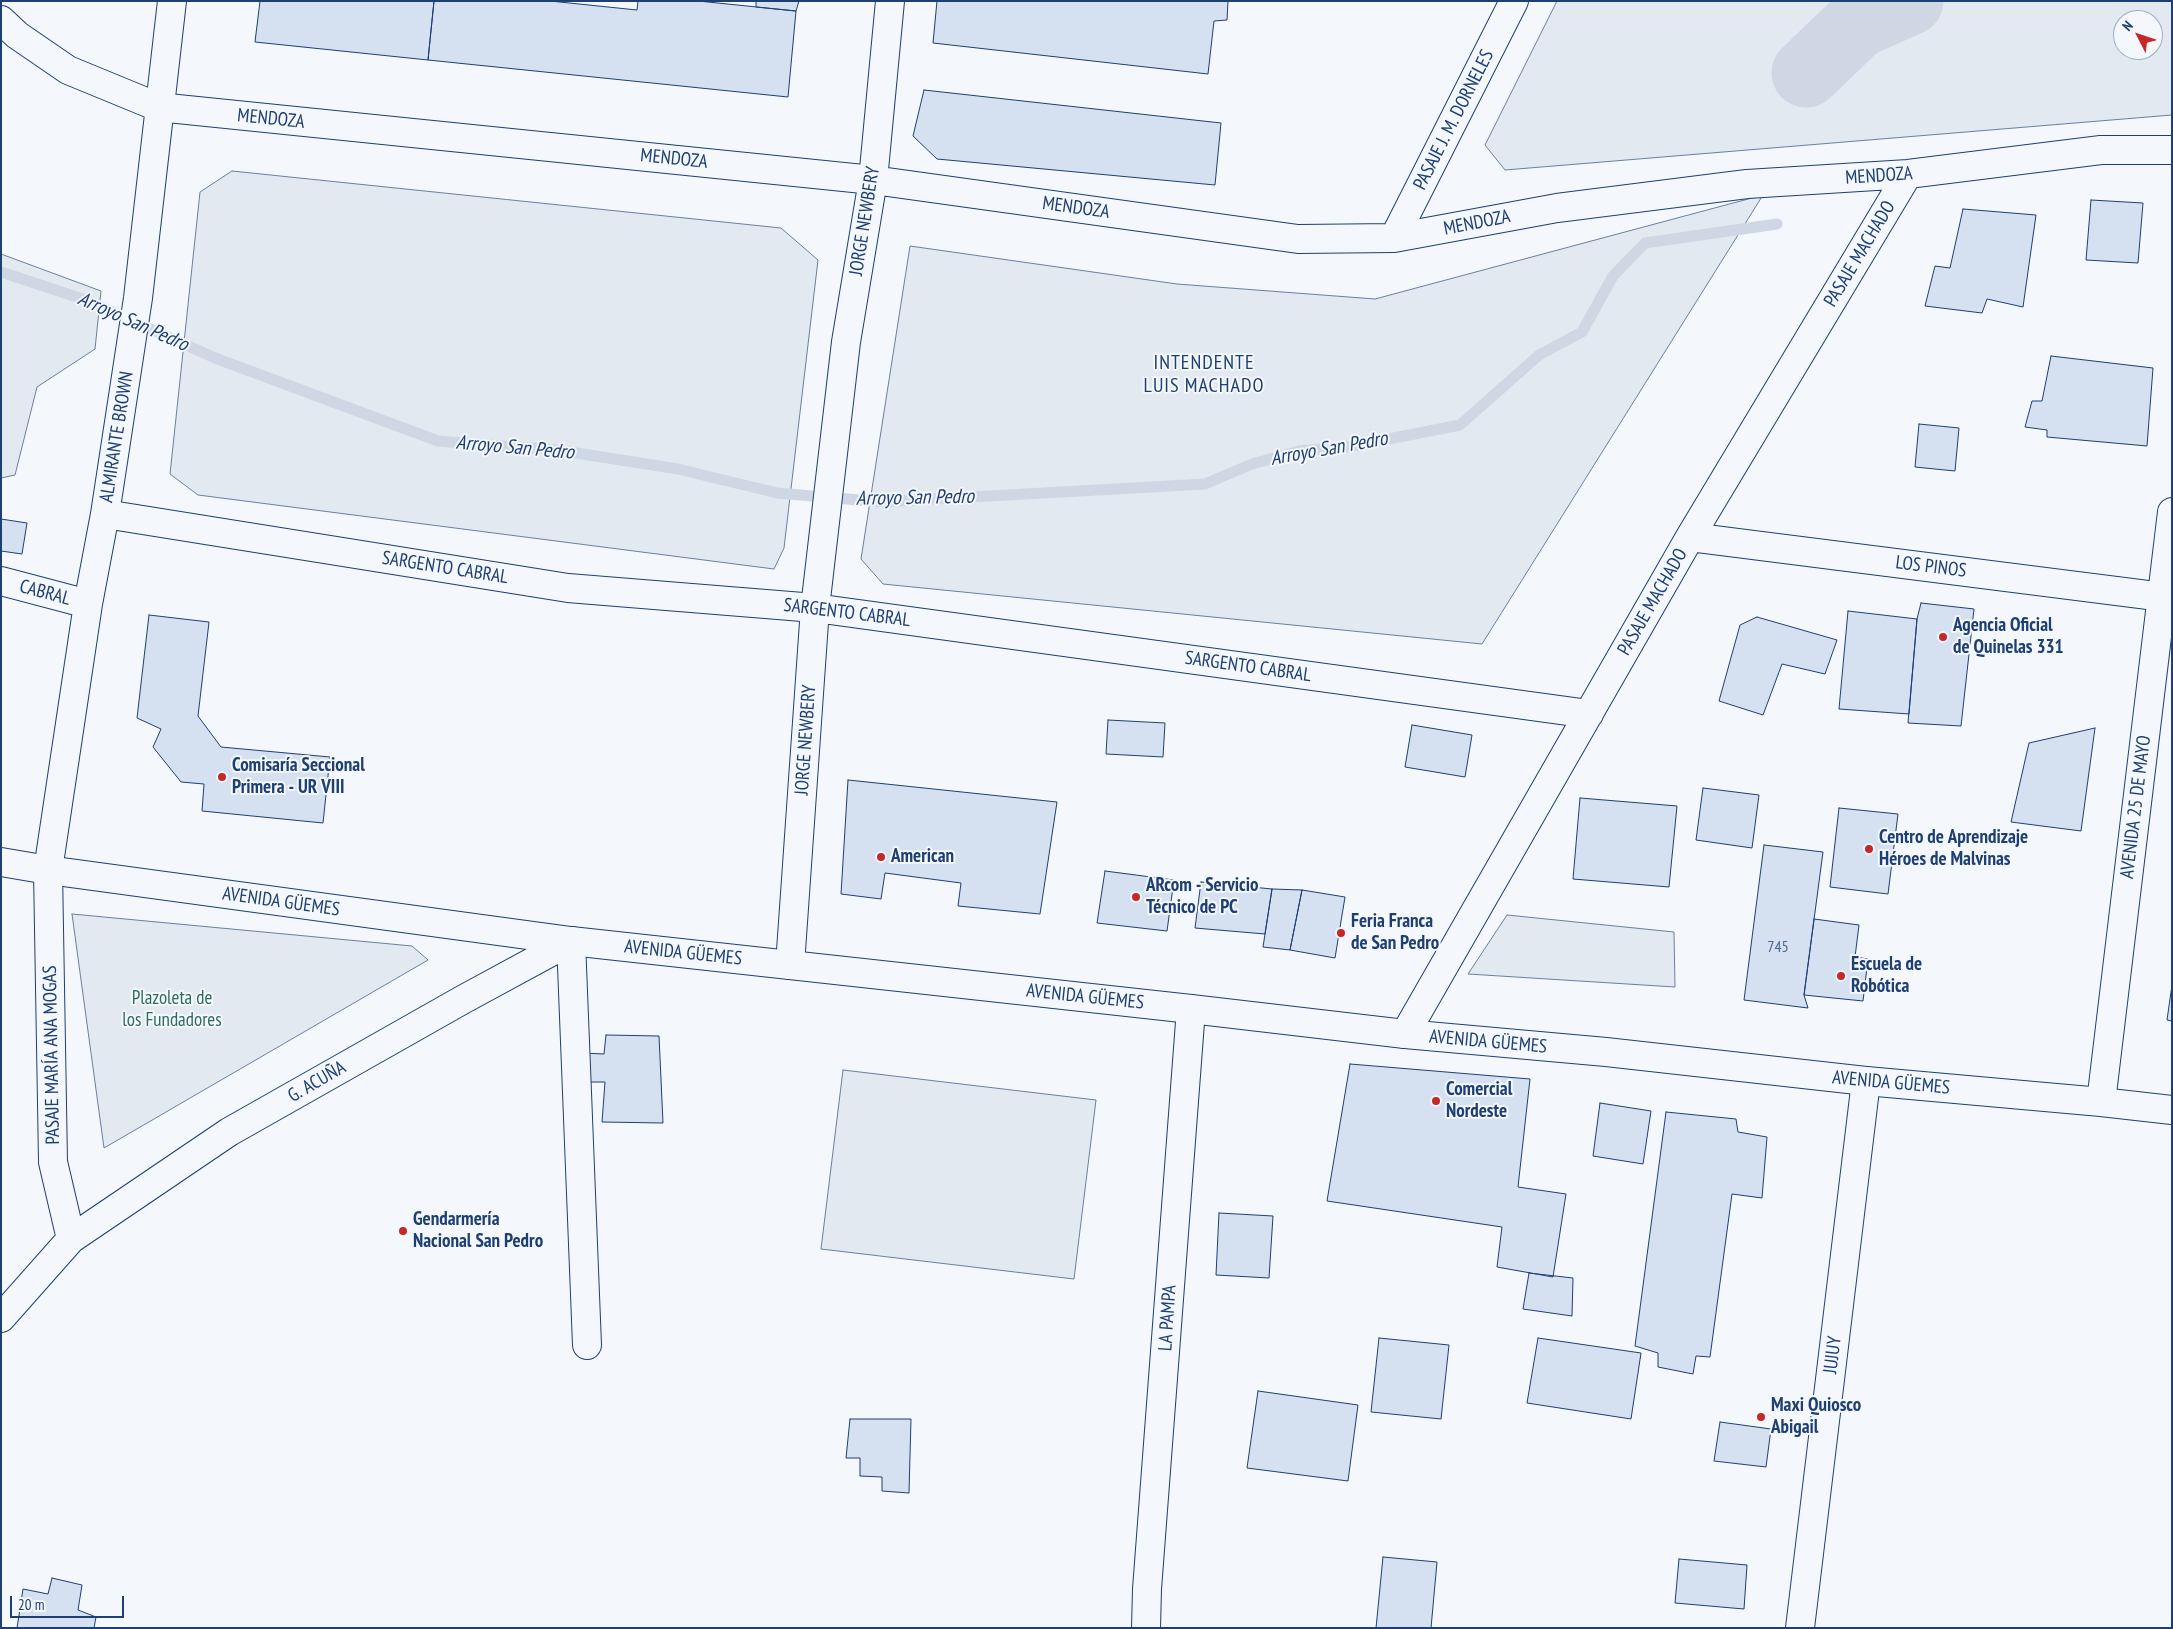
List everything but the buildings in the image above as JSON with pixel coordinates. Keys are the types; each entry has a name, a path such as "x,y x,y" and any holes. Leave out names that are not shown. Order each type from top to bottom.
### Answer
{"street":[{"name":"ALMIRANTE BROWN","path":"48,870 88,604 105,514 138,298 158,107 172,1"},
{"name":"JORGE NEWBERY","path":"790,965 815,608 846,342 873,180 890,1"},
{"name":"PASAJE J. M. DORNELES","path":"1394,238 1514,1"},
{"name":"MENDOZA","path":"1,20 17,35 68,70 158,107 873,180 1298,239 1394,238 1557,208 1738,185 1908,174 2101,150 2172,150"},
{"name":"PASAJE MACHADO","path":"1405,1034 1690,537 1908,174"},
{"name":"AVENIDA 25 DE MAYO","path":"2101,1102 2167,597 2172,512"},
{"name":"SARGENTO CABRAL","path":"105,514 568,588 815,608 1589,714"},
{"name":"LOS PINOS","path":"1690,537 2167,597"},
{"name":"CABRAL","path":"1,582 88,604"},
{"name":"AVENIDA GÜEMES","path":"1,862 571,941 1405,1034 1606,1052 1866,1082 2172,1110"},
{"name":"PASAJE MARÍA ANA MOGAS","path":"48,870 54,1162 72,1239"},
{"name":"G. ACUÑA","path":"1,1318 72,1239 229,1132 464,999 571,941"},
{"path":"571,941 587,1346"},
{"name":"LA PAMPA","path":"1146,1628 1147,1589 1191,1009"},
{"name":"JUJUY","path":"1800,1628 1866,1082"}],"green space":[{"path":"1557,1 2172,1 2172,115 1505,170 1485,145"},
{"path":"232,171 781,228 818,260 784,548 774,569 198,495 170,474 200,192"},
{"path":"1763,195 1482,644 883,584 861,559 910,246 1177,284 1375,299"},
{"path":"1,254 101,291 95,349 37,387 15,475 1,478"},
{"name":"Plazoleta de los Fundadores","path":"72,914 412,946 428,960 104,1148"},
{"path":"1507,915 1674,932 1675,987 1468,974"},
{"path":"843,1070 1096,1100 1074,1279 821,1249"}],"waterway":[{"name":"Arroyo San Pedro","path":"1806,73 1857,24 1909,1"},
{"name":"Arroyo San Pedro","path":"1,272 86,300 215,358 438,441 557,450 678,469 777,493 882,502 1205,484 1252,464 1299,451 1348,447 1460,425 1539,355 1582,332 1613,276 1645,243 1777,224"}],"place":[{"name":"Agencia Oficial de Quinelas 331","path":"1943,637"},
{"name":"Comisaría Seccional Primera - UR VIII","path":"222,777"},
{"name":"Centro de Aprendizaje Héroes de Malvinas","path":"1869,849"},
{"name":"American","path":"881,857"},
{"name":"ARcom - Servicio Técnico de PC","path":"1136,897"},
{"name":"Feria Franca de San Pedro","path":"1341,933"},
{"name":"Escuela de Robótica","path":"1841,976"},
{"name":"Comercial Nordeste","path":"1436,1101"},
{"name":"Gendarmería Nacional San Pedro","path":"403,1231"},
{"name":"Maxi Quiosco Abigail","path":"1761,1417"}],"district":[{"name":"INTENDENTE LUIS MACHADO","path":"1204,374"}]}
